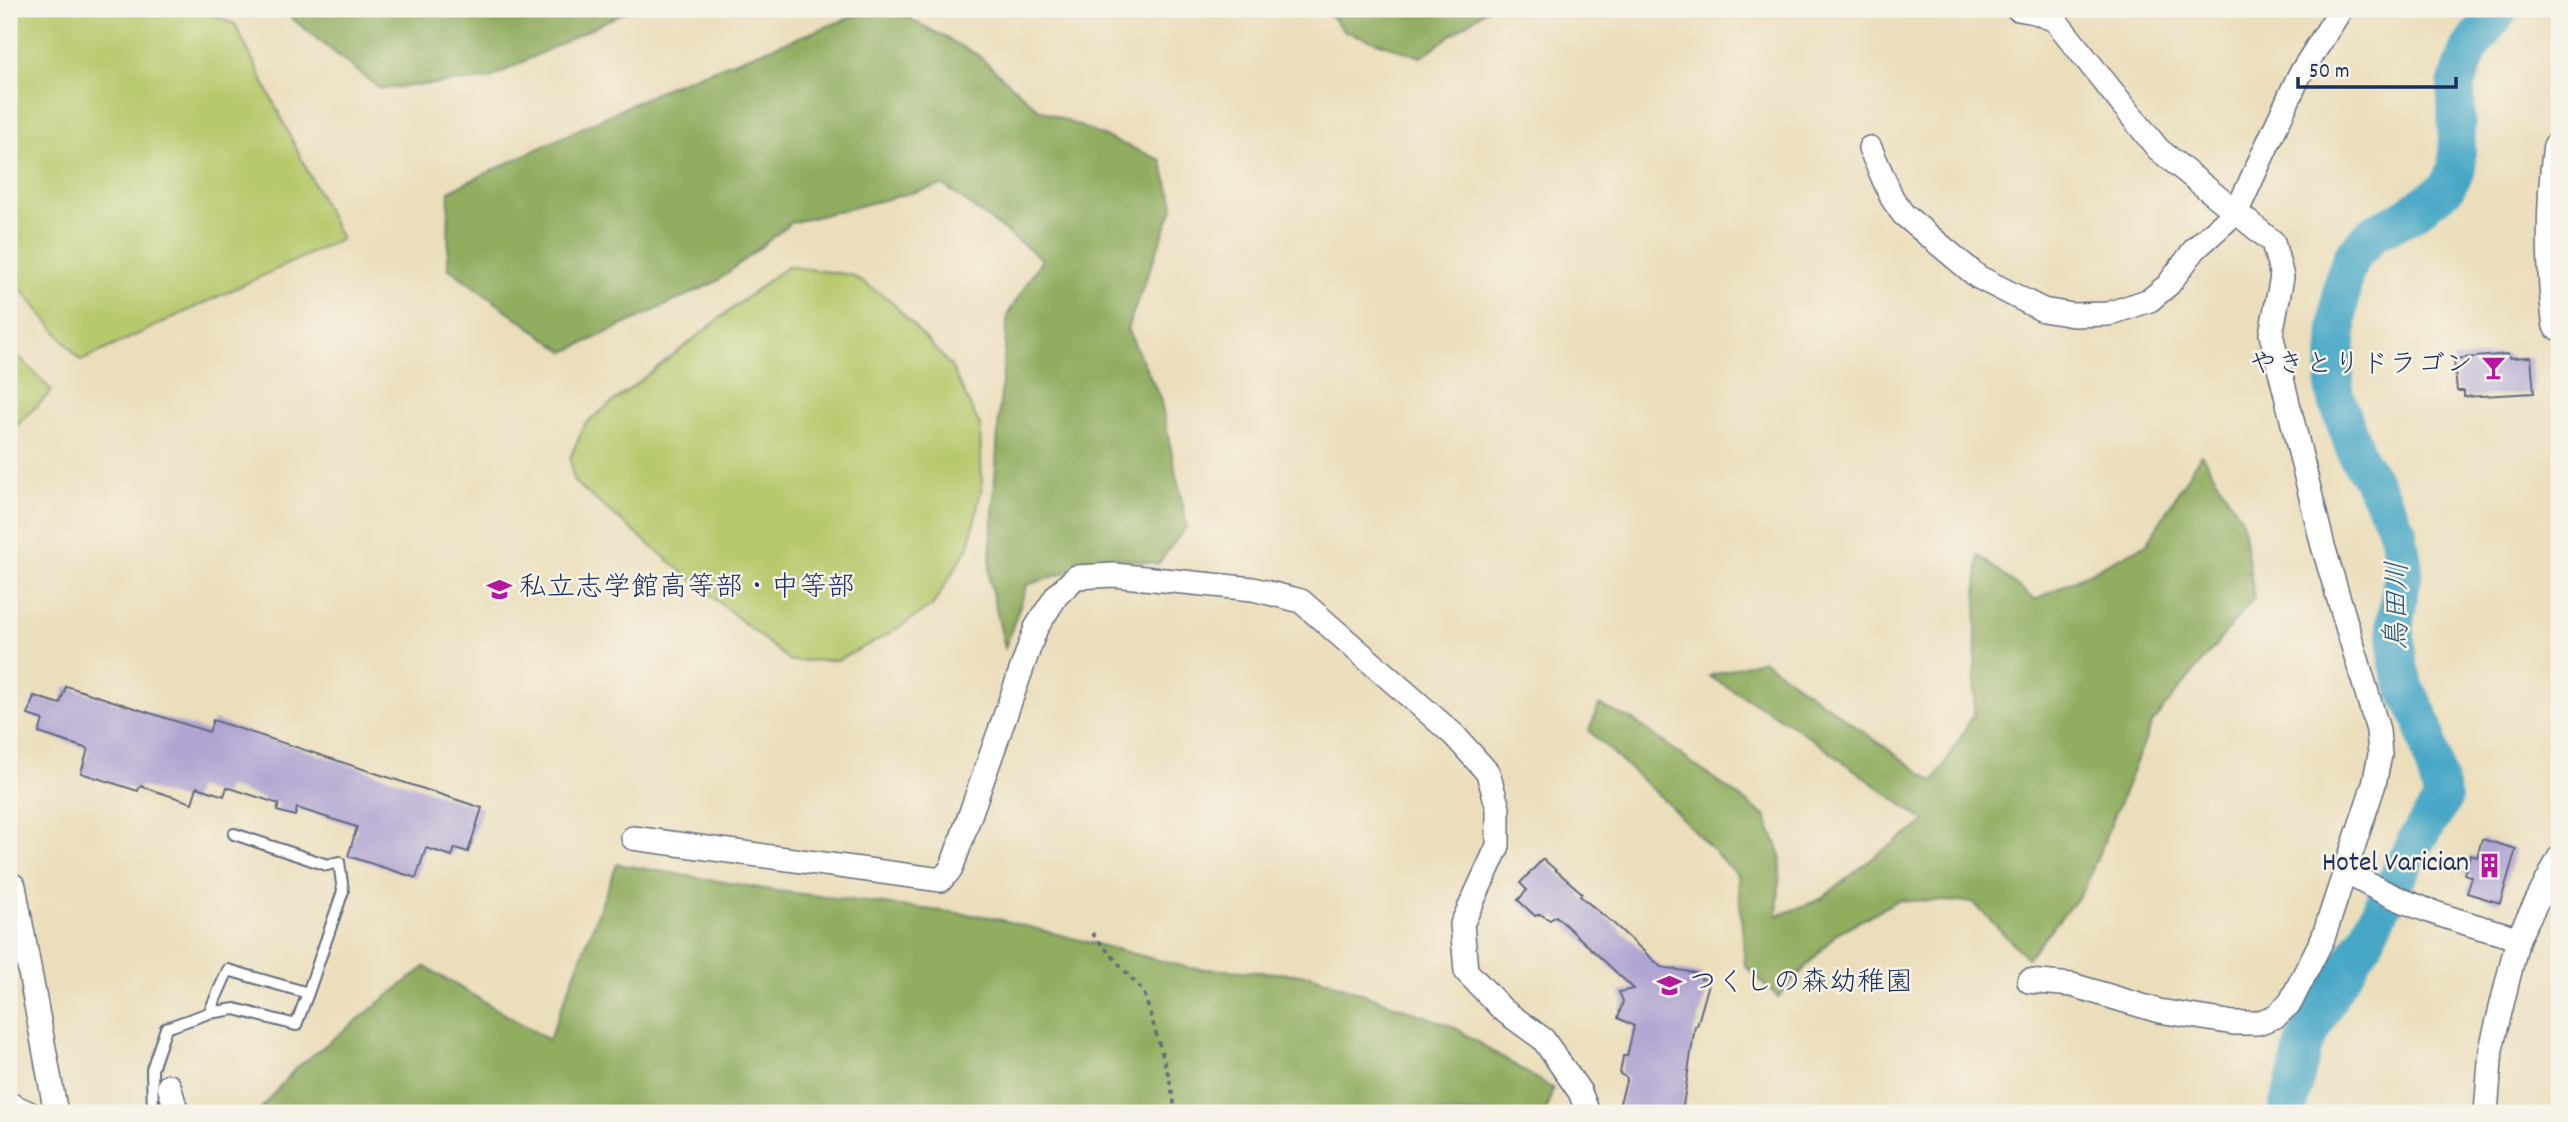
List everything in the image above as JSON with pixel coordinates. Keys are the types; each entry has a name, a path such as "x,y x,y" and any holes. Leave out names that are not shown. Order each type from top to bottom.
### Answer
{"street":[{"path":"2018,9 2055,20 2158,149 2273,242 2283,277 2271,334 2323,546 2378,730 2380,755 2351,874 2290,1003 2276,1016 2258,1023 2234,1023 2159,1011 2071,985 2029,981"},
{"path":"1870,148 1892,198 1903,214 1978,277 2043,310 2073,315 2108,314 2150,300 2168,285 2194,249 2237,211 2299,76 2341,9"},
{"path":"2559,148 2556,173 2556,295 2559,324"},
{"path":"633,838 941,880 951,869 1036,628 1057,594 1076,577 1114,575 1253,589 1301,601 1454,735 1488,773 1498,808 1499,846 1462,924 1466,971 1503,1010 1543,1039 1580,1092 1588,1113"},
{"path":"2486,1113 2491,1049 2518,938 2559,858"},
{"path":"2351,874 2423,908 2466,924 2518,938"},
{"path":"9,883 14,886 56,1113"},
{"path":"169,1086 177,1113"},
{"path":"9,1104 29,1113"}],"lane":[{"path":"153,1113 152,1069 166,1028 209,1013 235,1009 296,1025 343,891 340,862 327,865 234,834"},
{"path":"209,1013 228,970 308,993"}],"path":[{"path":"1092,933 1144,993 1169,1077 1176,1113"}],"green space":[{"path":"9,9 199,9 235,24 341,239 81,361 9,275"},
{"path":"280,9 631,9 488,79 380,89"},
{"path":"873,9 892,9 978,55 1038,109 1161,160 1174,205 1127,329 1160,397 1187,526 1158,564 1113,557 1027,585 1005,648 989,579 1008,314 1042,259 943,185 791,223 716,282 565,352 448,268 449,191 670,86"},
{"path":"1325,9 1487,9 1421,57 1344,31"},
{"path":"787,266 851,275 889,299 951,366 980,426 982,486 969,546 932,606 882,638 838,660 790,661 574,482 570,458 585,424"},
{"path":"9,346 52,391 9,433"},
{"path":"2201,454 2242,519 2254,598 2152,723 2084,890 2027,958 1973,902 1898,900 1837,933 1778,997 1745,966 1738,876 1669,805 1589,731 1599,705 1633,720 1765,816 1781,855 1777,916 1821,899 1883,850 1926,822 1797,728 1709,676 1763,660 1934,782 1974,714 1978,555 2035,600 2147,544"},
{"path":"617,864 777,891 990,917 1189,968 1311,975 1452,1026 1553,1089 1545,1113 257,1113 295,1069 425,967 549,1040"}],"building":[{"name":"やきとりドラゴン","path":"2508,354 2509,358 2531,357 2534,393 2464,397 2464,391 2457,391 2454,359"},
{"path":"66,686 209,732 213,720 482,808 468,852 455,848 452,856 426,848 416,878 348,856 357,827 297,808 295,816 277,811 279,804 227,787 224,796 197,787 192,803 140,786 138,791 81,773 88,749 39,733 43,720 28,715 34,696 60,704"},
{"name":"Hotel Varician","path":"2482,839 2516,849 2500,903 2467,893 2472,877 2464,874 2470,855 2477,857"},
{"name":"つくしの森幼稚園","path":"1543,859 1582,893 1580,896 1661,967 1702,974 1701,979 1710,980 1695,1026 1682,1113 1617,1113 1627,1078 1620,1074 1623,1056 1627,1056 1634,1026 1618,1018 1623,1001 1619,992 1634,989 1556,916 1550,920 1540,914 1535,916 1518,900 1527,890 1520,883"}],"waterway":[{"name":"鳥田川","path":"2287,1113 2304,1045 2333,989 2366,939 2417,838 2443,800 2422,721 2406,689 2398,664 2395,621 2404,569 2398,532 2357,456 2334,392 2343,280 2351,258 2373,233 2408,216 2446,188 2457,169 2456,85 2470,48 2500,9"}],"place":[{"name":"やきとりドラゴン","path":"2493,367"},
{"name":"私立志学館高等部・中等部","path":"499,590"},
{"name":"Hotel Varician","path":"2489,865"},
{"name":"つくしの森幼稚園","path":"1669,985"}]}
